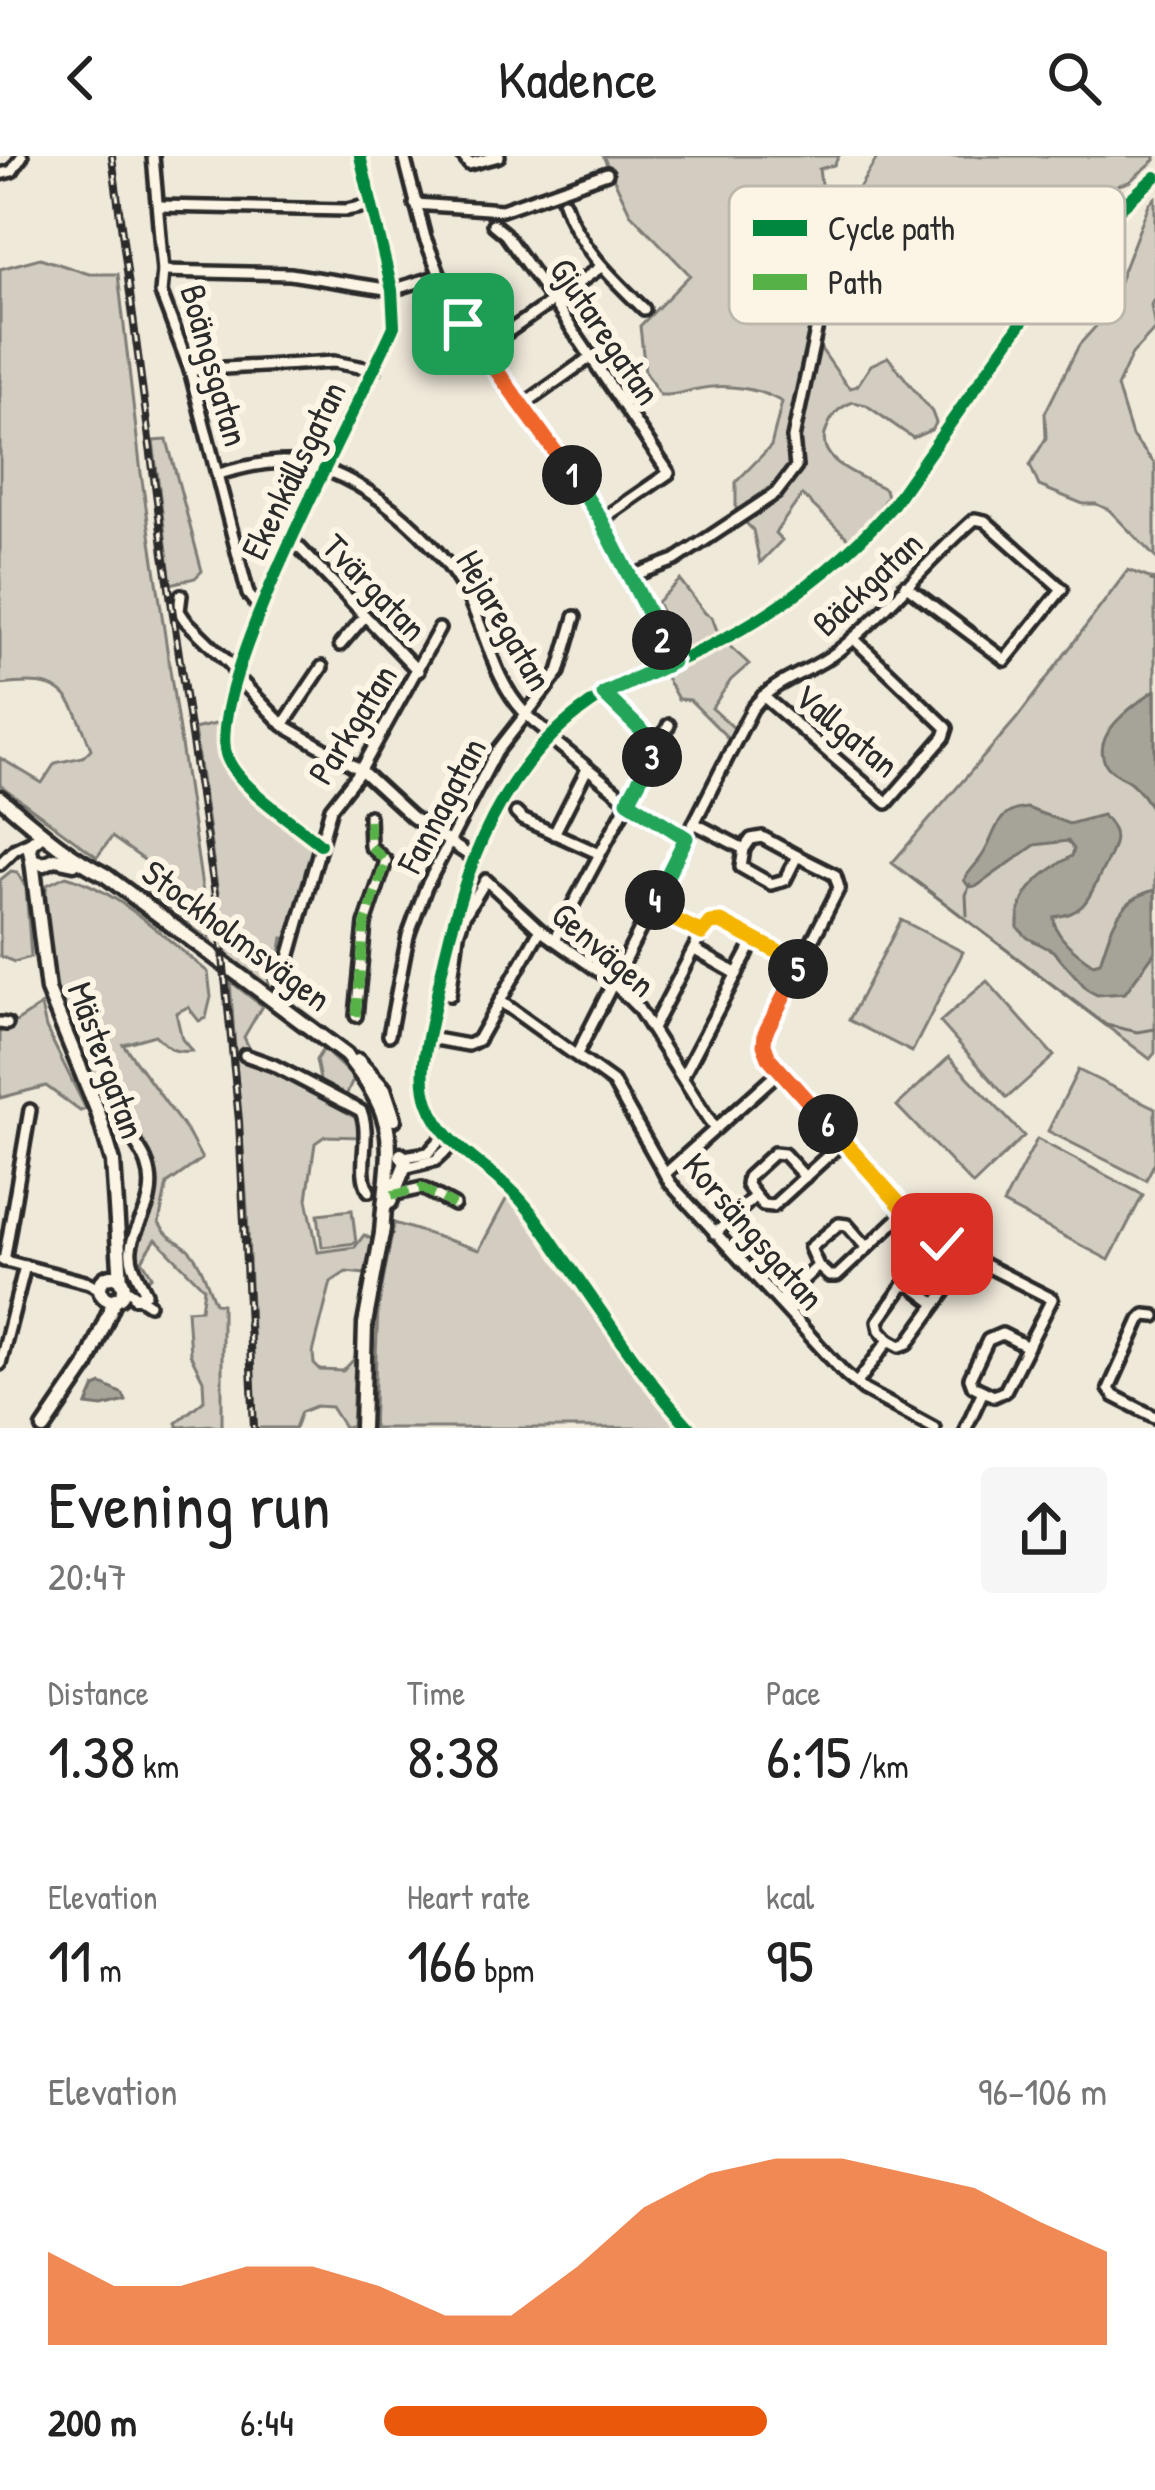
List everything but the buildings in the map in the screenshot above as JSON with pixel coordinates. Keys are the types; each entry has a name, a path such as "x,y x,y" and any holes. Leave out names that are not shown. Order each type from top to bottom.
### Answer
{"main road":[{"path":"5,802 40,864 55,855"},
{"name":"Stockholmsvägen","path":"33,847 52,838 55,855 90,867 362,1063 384,1088 393,1112 396,1163"},
{"name":"Mästergatan","path":"33,847 48,990 98,1112 113,1162 119,1209 119,1251 83,1364 44,1427"},
{"path":"38,890 55,855"},
{"path":"382,1234 396,1163"},
{"path":"362,1428 365,1324 396,1163"}],"street":[{"path":"0,175 12,171 22,156"},
{"name":"Boängsgatan","path":"153,156 161,293 190,370 248,594 260,609"},
{"path":"360,156 392,290"},
{"path":"404,156 437,276 463,324 601,520 672,662"},
{"path":"463,156 469,164 499,156"},
{"path":"415,204 502,210 607,173"},
{"path":"1125,204 1155,178"},
{"path":"564,202 601,267 644,309"},
{"path":"158,206 346,210 371,205"},
{"name":"Gjutaregatan","path":"493,224 506,234 669,473 601,520"},
{"path":"482,350 601,267"},
{"path":"163,271 290,274 392,290 437,276"},
{"name":"Ekenkällsgatan","path":"320,844 231,765 225,751 224,721 260,609 394,326 392,290"},
{"path":"632,576 675,560 776,493 794,473 793,438 817,324"},
{"path":"690,1428 524,1204 450,1139 426,1098 424,1064 449,934 472,858 504,795 604,694 705,648 792,598 868,533 1020,324"},
{"path":"523,405 592,356"},
{"path":"190,370 334,362 375,370"},
{"name":"Hejaregatan","path":"218,474 284,462 326,471 387,503 428,543 467,595 496,669 525,713 587,770 686,838"},
{"name":"Bäckgatan","path":"577,1054 752,709 763,696 854,638 905,584 979,518 1062,590 1011,656 1001,659 905,584"},
{"name":"Tvärgatan","path":"292,540 418,671"},
{"path":"181,595 179,610 184,620 283,725 361,770 412,817 472,858"},
{"path":"340,645 365,616"},
{"name":"Fannagatan","path":"388,1035 408,936 426,887 495,754 563,664 574,616"},
{"name":"Parkgatan","path":"280,989 334,803 361,770 440,629"},
{"name":"Vallgatan","path":"763,696 887,803 947,728 854,638"},
{"path":"283,725 322,667"},
{"path":"604,694 658,747"},
{"path":"554,940 669,725"},
{"path":"554,834 587,770"},
{"path":"516,812 600,854"},
{"name":"Fannagatan","path":"356,1016 365,961 365,924 386,861 370,845 369,816"},
{"path":"694,823 744,849"},
{"path":"796,856 785,880 771,884 741,867 744,849 751,839 762,837 835,875 839,888 764,1038 765,1051 934,1240 1052,1299 1028,1347 1005,1390 994,1396 973,1386 970,1378 988,1340 1002,1334 1028,1347"},
{"path":"0,864 33,847"},
{"name":"Genvägen","path":"450,995 464,916 486,880 540,930 613,982 652,1028 715,1128"},
{"path":"651,908 702,933"},
{"path":"652,1028 710,923 717,921 801,964"},
{"path":"429,1038 473,1044 540,930"},
{"path":"682,1076 754,939"},
{"path":"694,950 737,974"},
{"name":"Korsängsgatan","path":"500,1001 613,1082 664,1174 856,1383 934,1428"},
{"path":"245,1055 273,1064 356,1107 366,1123 364,1183 369,1191"},
{"path":"664,1174 780,1071"},
{"path":"30,1110 2,1260 109,1288 149,1304"},
{"path":"119,1122 146,1153 152,1174 150,1199 130,1252 146,1293 135,1298"},
{"path":"367,1158 396,1163 428,1153 450,1139"},
{"path":"805,1177 784,1154 774,1153 748,1177 747,1185 763,1205 773,1206 805,1177 844,1141"},
{"path":"392,1196 422,1189 454,1204"},
{"path":"716,1234 755,1196"},
{"path":"868,1248 847,1225 838,1224 811,1248 810,1255 829,1276 837,1276 868,1248 906,1211"},
{"path":"936,1304 912,1286 903,1286 878,1321 880,1330 900,1346 908,1343 970,1257"},
{"path":"0,1364 25,1266"},
{"path":"778,1302 818,1266"},
{"path":"1155,1316 1144,1315 1140,1320 1109,1389 1155,1417"},
{"path":"856,1383 890,1340"},
{"path":"967,1428 983,1391"}],"shaded area":[{"path":"603,156 839,156 834,165 819,169 821,186 729,186 729,324 815,324 812,336 850,388 857,386 871,365 888,357 932,412 933,429 913,438 866,405 853,402 834,415 824,440 826,450 842,466 885,489 887,497 853,543 802,495 775,533 782,540 760,563 753,530 736,513 736,482 771,446 782,402 730,387 660,395 645,372 640,326 690,275 630,213"},
{"path":"878,156 1155,156 1129,182 1116,186 860,186"},
{"path":"1155,198 1155,297 1151,305 1155,329 1132,354 1117,387 1132,436 1155,464 1155,557 1109,510 1039,486 1030,465 1046,438 1045,413 1079,345 1098,324 1125,324 1125,266"},
{"path":"40,258 89,274 118,274 141,473 210,941 147,893 161,872 112,837 97,857 0,785 0,758 42,783 55,763 83,757 91,749 77,713 62,692 39,683 0,685 0,269"},
{"path":"167,440 202,571 195,578 171,584 153,441"},
{"path":"1128,570 1155,580 1155,1053 1150,1059 892,863 1017,718"},
{"path":"680,580 712,617 719,636 686,652 677,646 657,602"},
{"path":"725,642 749,664 712,708 735,729 729,739 690,700 678,699 664,674"},
{"path":"1155,690 1155,814 1135,786 1109,768 1102,755 1103,743 1116,722"},
{"path":"220,723 220,747 232,773 314,846 289,939 283,938 278,967 268,973 269,987 227,955 194,729"},
{"path":"1027,808 1069,824 1102,815 1113,830 1112,851 1088,898 1072,913 1054,917 1062,937 1093,964 1100,962 1124,908 1155,890 1155,952 1125,993 1097,995 1088,990 1053,951 1018,928 1022,904 1033,884 1072,856 1074,849 1068,841 1035,845 977,886 969,887 964,880 1002,818"},
{"path":"17,872 26,888 31,957 14,962 0,956 0,880"},
{"path":"66,876 123,904 208,972 211,997 206,1018 199,1021 188,1007 176,1013 182,1039 192,1051 171,1049 155,1035 123,1044 202,1159 167,1184 159,1223 193,1255 215,1303 222,1304 222,1428 178,1427 176,1423 204,1400 203,1380 190,1354 187,1310 201,1309 204,1288 156,1239 142,1260 152,1276 142,1279 133,1252 154,1163 101,1105 60,1001 49,951 46,890"},
{"path":"901,920 963,952 912,1052 849,1020"},
{"path":"230,981 262,1006 244,1037 256,1063 357,1114 362,1137 325,1136 315,1143 307,1199 318,1252 355,1247 364,1235 373,1240 366,1274 346,1272 331,1282 313,1353 320,1370 343,1371 355,1358 352,1427 344,1427 331,1407 316,1406 301,1412 295,1428 256,1428 247,1208"},
{"path":"987,981 1054,1056 1007,1098 940,1022"},
{"path":"41,1006 46,1028 86,1109 80,1111 46,1086 0,1098 0,1026 8,1027"},
{"path":"323,1049 354,1078 345,1098 321,1085 316,1060"},
{"path":"949,1057 1024,1136 973,1185 897,1106"},
{"path":"1078,1070 1155,1108 1155,1162 1146,1180 1048,1131"},
{"path":"1037,1139 1143,1195 1109,1260 1003,1204"},
{"path":"509,1194 682,1428 373,1428 378,1309 394,1223 479,1250"},
{"path":"352,1210 356,1243 322,1247 318,1214"},
{"path":"102,1384 123,1394 126,1401 103,1407 87,1405 95,1387"}],"waterway":[{"path":"1151,581 1155,583"},
{"path":"909,876 1106,1025 1138,1032 1155,1029"},
{"path":"967,915 970,884"}],"railway":[{"path":"112,156 221,936 239,1121 254,1428"}],"marked path":[{"path":"356,1016 365,924 386,861 370,846 369,816"},
{"path":"392,1195 422,1188 454,1205"}],"cycle path":[{"path":"320,844 255,792 233,768 227,757 226,722 260,611 394,326 392,290 360,156"},
{"path":"1125,204 1155,177"},
{"path":"690,1428 640,1367 532,1213 452,1140 434,1117 425,1091 424,1066 454,920 483,838 503,800 555,732 603,695 757,620 828,569 892,506 1020,324"}],"route":[{"path":"463,324 601,520 672,662 604,694 658,747 628,801 686,838 651,908 702,933 713,921 721,922 801,964 765,1033 765,1051 928,1236 942,1244"}]}
